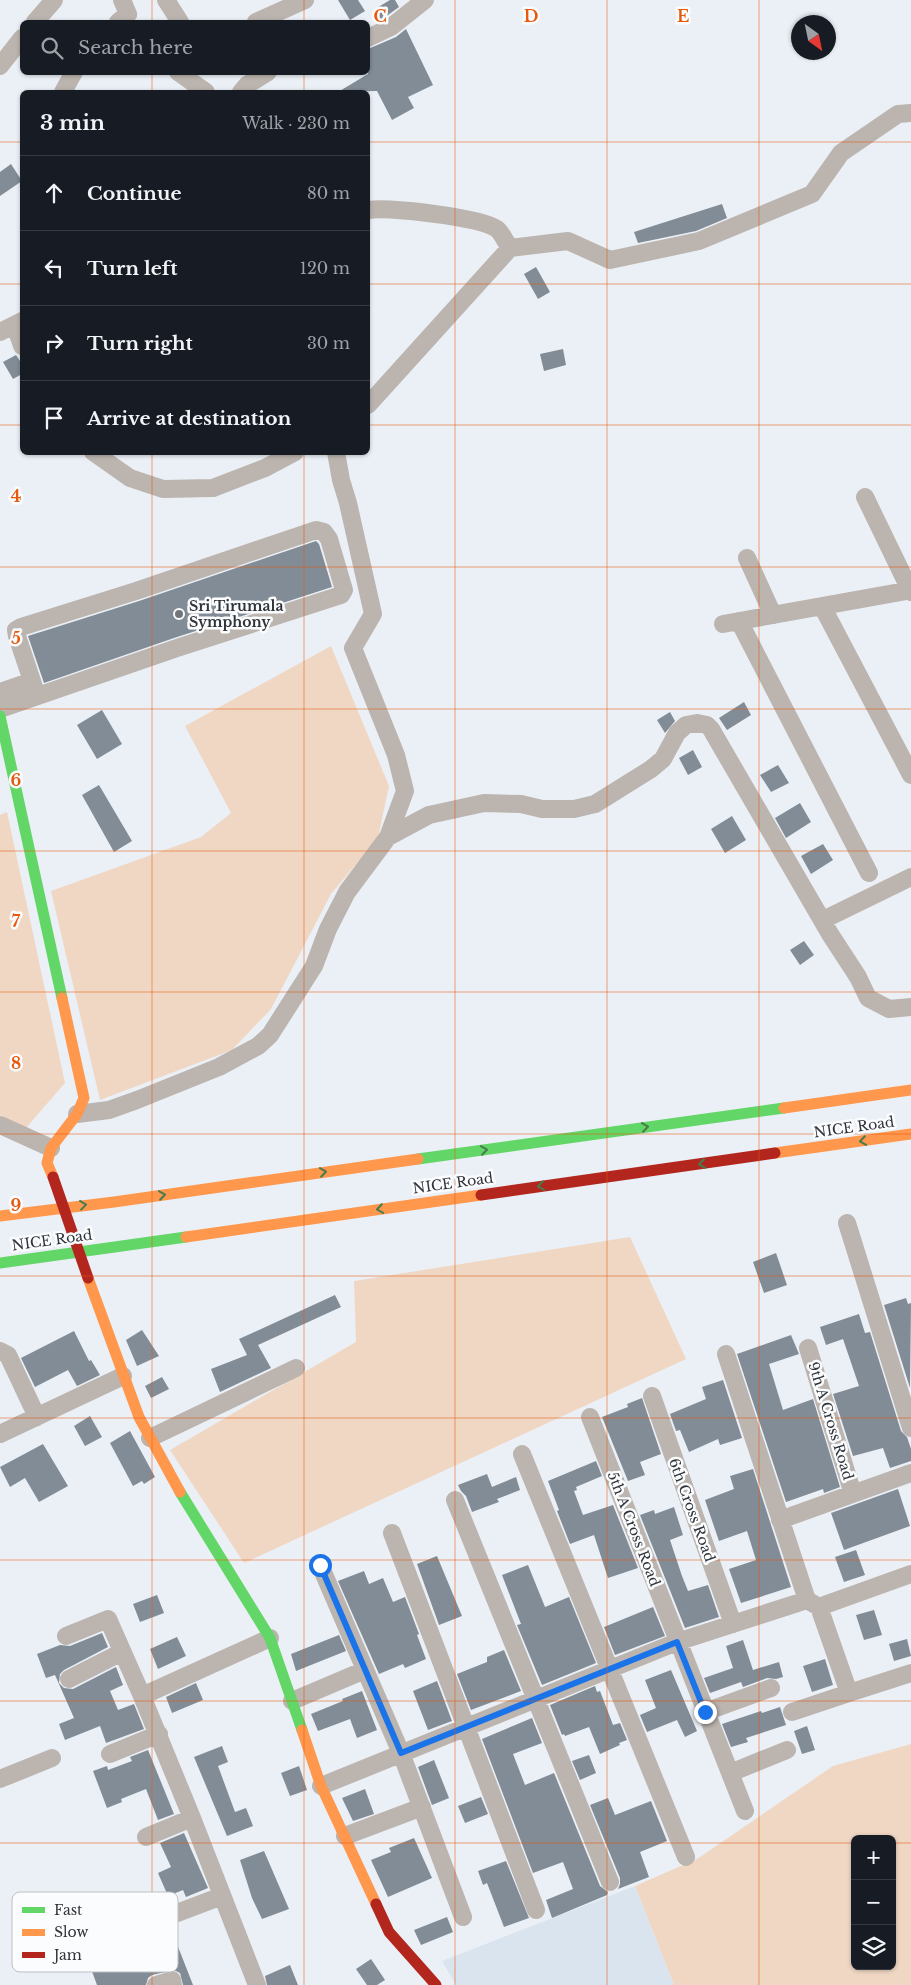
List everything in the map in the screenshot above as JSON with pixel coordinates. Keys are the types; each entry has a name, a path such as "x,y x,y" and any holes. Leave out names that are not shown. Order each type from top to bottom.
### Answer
{"main road":[{"path":"0,716 84,1098 77,1114 51,1148 48,1163 139,1417 186,1503 270,1638 321,1786 389,1932 436,1985"},
{"name":"NICE Road","path":"0,1216 114,1202 911,1090"},
{"name":"NICE Road","path":"0,1263 911,1134"}],"street":[{"path":"37,20 54,0"},
{"path":"166,0 179,20"},
{"path":"260,20 305,0"},
{"path":"370,37 391,27 425,0"},
{"path":"0,66 20,41"},
{"path":"63,90 72,75"},
{"path":"182,75 203,90"},
{"path":"243,90 263,75"},
{"path":"370,403 510,248 568,241 610,260 699,241 812,194 841,153 898,114 911,113"},
{"path":"370,210 381,208 413,211 479,223 497,229 510,248"},
{"path":"12,326 20,342"},
{"path":"97,455 130,478 163,489 213,488 265,468 289,455"},
{"path":"77,1114 109,1110 235,1060 258,1046 270,1035 314,966 328,929 347,892 388,837 405,791 396,755 353,648 373,614 337,455"},
{"path":"864,497 911,591 731,622 869,873"},
{"path":"0,692 34,688 341,595 344,590 329,538 324,532 316,530 136,591 21,627 16,630 17,636 34,688"},
{"path":"747,558 773,615"},
{"path":"822,606 911,775"},
{"path":"0,709 34,688"},
{"path":"388,837 429,815 484,804 521,804 542,809 574,809 596,804 663,759 676,733 686,725 697,723 707,725 824,920 830,934 858,976 868,998 889,1009 911,1007"},
{"path":"824,920 911,877"},
{"path":"0,1125 51,1148"},
{"path":"848,1223 911,1428"},
{"name":"9th A Cross Road","path":"808,1348 853,1494"},
{"path":"0,1351 8,1354 38,1417"},
{"path":"726,1354 780,1520 849,1693"},
{"path":"150,1438 296,1368"},
{"path":"0,1434 123,1376"},
{"name":"6th Cross Road","path":"652,1396 733,1624"},
{"name":"5th A Cross Road","path":"590,1416 677,1642 745,1811"},
{"path":"522,1454 686,1857"},
{"path":"780,1520 911,1473"},
{"path":"455,1500 610,1882"},
{"path":"392,1533 536,1910"},
{"path":"320,1565 401,1753 463,1917"},
{"path":"321,1786 677,1642 733,1624 813,1604 911,1574"},
{"path":"66,1636 108,1619 159,1734 256,1985"},
{"path":"142,1696 270,1638"},
{"path":"69,1679 122,1652"},
{"path":"292,1701 365,1670"},
{"path":"792,1712 911,1673"},
{"path":"705,1712 771,1688"},
{"path":"110,1754 159,1734"},
{"path":"730,1773 787,1750"},
{"path":"0,1779 52,1758"},
{"path":"345,1836 422,1807"},
{"path":"146,1837 192,1818"},
{"path":"178,1913 222,1896"},
{"path":"156,1985 172,1980 173,1985"}],"shaded area":[{"path":"331,646 389,786 378,838 331,894 271,1009 232,1050 100,1100 51,891 201,837 231,813 185,726"},
{"path":"7,812 65,1083 26,1128 0,1115 0,815"},
{"path":"630,1237 686,1359 244,1563 170,1450 356,1342 354,1281"},
{"path":"911,1744 911,1985 674,1985 635,1886 697,1859 833,1766"},
{"path":"635,1886 674,1985 456,1985 442,1961"}],"building":[{"path":"338,0 358,0 365,11 350,20"},
{"path":"390,0 395,0 399,7 381,20 375,9"},
{"path":"406,29 433,85 408,97 414,108 392,120 377,91 341,90 366,75 370,75 370,48 396,37"},
{"path":"11,164 20,178 20,182 0,196 0,172"},
{"path":"722,204 727,218 696,231 638,243 634,232"},
{"path":"536,267 550,292 538,299 524,274"},
{"path":"563,349 566,365 544,371 540,354"},
{"path":"16,355 20,361 20,375 13,379 3,362"},
{"name":"Sri Tirumala Symphony","path":"316,541 319,544 332,587 174,638 44,683 28,636 139,601"},
{"path":"744,702 751,715 727,730 719,718"},
{"path":"102,710 122,744 97,759 77,725"},
{"path":"670,712 675,721 665,733 657,720"},
{"path":"693,750 702,767 688,775 679,758"},
{"path":"778,765 789,783 771,792 760,775"},
{"path":"99,785 132,841 114,852 82,795"},
{"path":"800,803 811,822 786,838 775,818"},
{"path":"732,816 746,840 725,853 711,829"},
{"path":"823,844 833,860 811,874 801,856"},
{"path":"804,941 814,955 800,965 790,950"},
{"path":"776,1253 787,1285 764,1293 753,1262"},
{"path":"335,1295 341,1307 258,1345 271,1368 220,1392 211,1369 247,1355 239,1339"},
{"path":"906,1298 908,1304 911,1303 910,1388 884,1305"},
{"path":"859,1314 865,1333 870,1332 901,1431 907,1437 911,1449 911,1461 890,1468 883,1448 853,1456 833,1394 859,1386 843,1339 826,1345 820,1327"},
{"path":"142,1330 159,1356 137,1366 126,1340"},
{"path":"74,1331 89,1361 91,1360 100,1375 77,1386 68,1370 35,1387 21,1358"},
{"path":"791,1335 799,1354 769,1364 783,1410 813,1399 840,1487 824,1493 823,1489 786,1502 737,1354"},
{"path":"162,1377 169,1389 151,1398 145,1386"},
{"path":"723,1380 742,1438 720,1445 718,1439 689,1452 680,1430 676,1431 670,1414 706,1399 702,1387"},
{"path":"642,1398 661,1454 640,1462 645,1475 628,1481 602,1417 628,1407 627,1404"},
{"path":"90,1416 102,1437 85,1446 74,1426"},
{"path":"130,1431 155,1477 144,1484 142,1481 133,1486 110,1443"},
{"path":"43,1444 68,1486 39,1502 25,1478 10,1487 0,1467"},
{"path":"596,1461 602,1476 576,1487 577,1490 574,1491 583,1515 613,1505 638,1568 608,1578 594,1535 570,1544 548,1481"},
{"path":"753,1469 791,1587 741,1603 729,1569 756,1560 747,1531 719,1541 705,1500 734,1489 730,1476"},
{"path":"487,1474 492,1487 516,1477 520,1490 497,1499 499,1502 472,1512 466,1496 458,1485"},
{"path":"898,1489 910,1526 844,1550 831,1513"},
{"path":"674,1507 683,1535 670,1540 688,1591 708,1585 719,1617 685,1628 640,1515 654,1510 655,1514"},
{"path":"856,1550 865,1575 844,1582 835,1557"},
{"path":"437,1556 462,1616 439,1625 417,1564"},
{"path":"528,1565 545,1607 569,1597 596,1663 542,1685 517,1625 521,1624 502,1575"},
{"path":"364,1571 369,1584 383,1578 393,1602 405,1597 426,1659 405,1668 403,1664 379,1674 338,1581"},
{"path":"157,1595 164,1613 140,1622 133,1604"},
{"path":"653,1607 665,1636 615,1655 604,1627"},
{"path":"874,1610 882,1635 864,1640 856,1615"},
{"path":"102,1633 108,1647 64,1670 60,1674 59,1683 64,1688 73,1689 116,1667 123,1685 110,1691 118,1710 134,1704 144,1729 106,1743 100,1726 65,1740 59,1724 74,1718 55,1675 46,1678 37,1654 60,1645 70,1646"},
{"path":"339,1635 346,1651 296,1671 291,1654"},
{"path":"177,1637 186,1656 158,1669 150,1649"},
{"path":"907,1639 911,1656 894,1661 889,1644"},
{"path":"743,1640 753,1670 779,1662 783,1677 776,1679 767,1678 743,1687 741,1682 710,1693 704,1678 733,1668 726,1646"},
{"path":"504,1650 521,1691 471,1710 457,1674 487,1662 487,1657"},
{"path":"825,1659 833,1685 812,1692 803,1666"},
{"path":"671,1670 697,1731 685,1737 677,1720 647,1732 640,1715 656,1708 645,1680"},
{"path":"437,1681 452,1721 428,1730 413,1691"},
{"path":"196,1683 203,1700 172,1713 166,1697"},
{"path":"595,1686 597,1692 600,1691 613,1725 620,1723 627,1740 600,1754 589,1727 565,1736 564,1734 562,1735 550,1705"},
{"path":"362,1691 377,1730 357,1738 350,1719 318,1731 311,1714"},
{"path":"780,1707 786,1725 746,1738 748,1742 731,1747 722,1724 761,1711 762,1713"},
{"path":"532,1718 542,1743 513,1754 525,1785 554,1773 600,1886 608,1892 607,1895 552,1918 546,1900 573,1889 563,1862 533,1873 482,1739"},
{"path":"807,1726 815,1750 802,1754 794,1731"},
{"path":"222,1746 228,1762 218,1766 235,1812 246,1808 253,1826 227,1836 194,1757"},
{"path":"148,1750 174,1814 158,1820 146,1789 121,1799 122,1802 107,1808 93,1771 107,1766 108,1770 132,1761 130,1757"},
{"path":"589,1755 596,1773 580,1780 572,1761"},
{"path":"434,1760 449,1798 432,1805 418,1767"},
{"path":"299,1766 307,1790 290,1796 281,1773"},
{"path":"365,1789 374,1814 353,1821 342,1798"},
{"path":"481,1797 488,1814 465,1823 458,1806"},
{"path":"608,1798 615,1815 651,1801 667,1841 640,1852 649,1877 618,1889 620,1878 590,1805"},
{"path":"184,1833 208,1888 186,1897 183,1890 166,1892 158,1873 171,1867 160,1843"},
{"path":"414,1838 432,1878 388,1897 371,1860 391,1852 389,1848"},
{"path":"264,1851 289,1909 262,1919 252,1898 240,1860"},
{"path":"506,1861 529,1918 504,1927 487,1883 483,1885 478,1871"},
{"path":"447,1917 453,1932 421,1945 414,1930"},
{"path":"178,1947 193,1985 183,1985 180,1973 178,1972"},
{"path":"371,1959 385,1980 377,1985 367,1985 356,1969"},
{"path":"290,1965 298,1985 267,1985 265,1976"},
{"path":"92,1972 165,1972 152,1975 148,1978 146,1985 97,1985"}],"traffic: fast":[{"path":"0,716 62,998"},
{"path":"418,1159 784,1108"},
{"path":"0,1263 186,1237"},
{"path":"180,1492 270,1638 302,1730"}],"traffic: slow":[{"path":"53,1177 47,1163 51,1148 77,1114 84,1098 62,998"},
{"path":"784,1108 911,1090"},
{"path":"775,1153 911,1134"},
{"path":"0,1216 114,1202 418,1159"},
{"path":"186,1237 481,1195"},
{"path":"88,1278 139,1417 180,1492"},
{"path":"302,1730 321,1786 376,1904"}],"traffic: jam":[{"path":"481,1195 775,1153"},
{"path":"53,1177 88,1278"},
{"path":"376,1904 389,1932 436,1985"}],"place":[{"name":"Sri Tirumala Symphony","path":"179,614"}],"route":[{"path":"320,1565 401,1753 677,1642 705,1712"}]}
